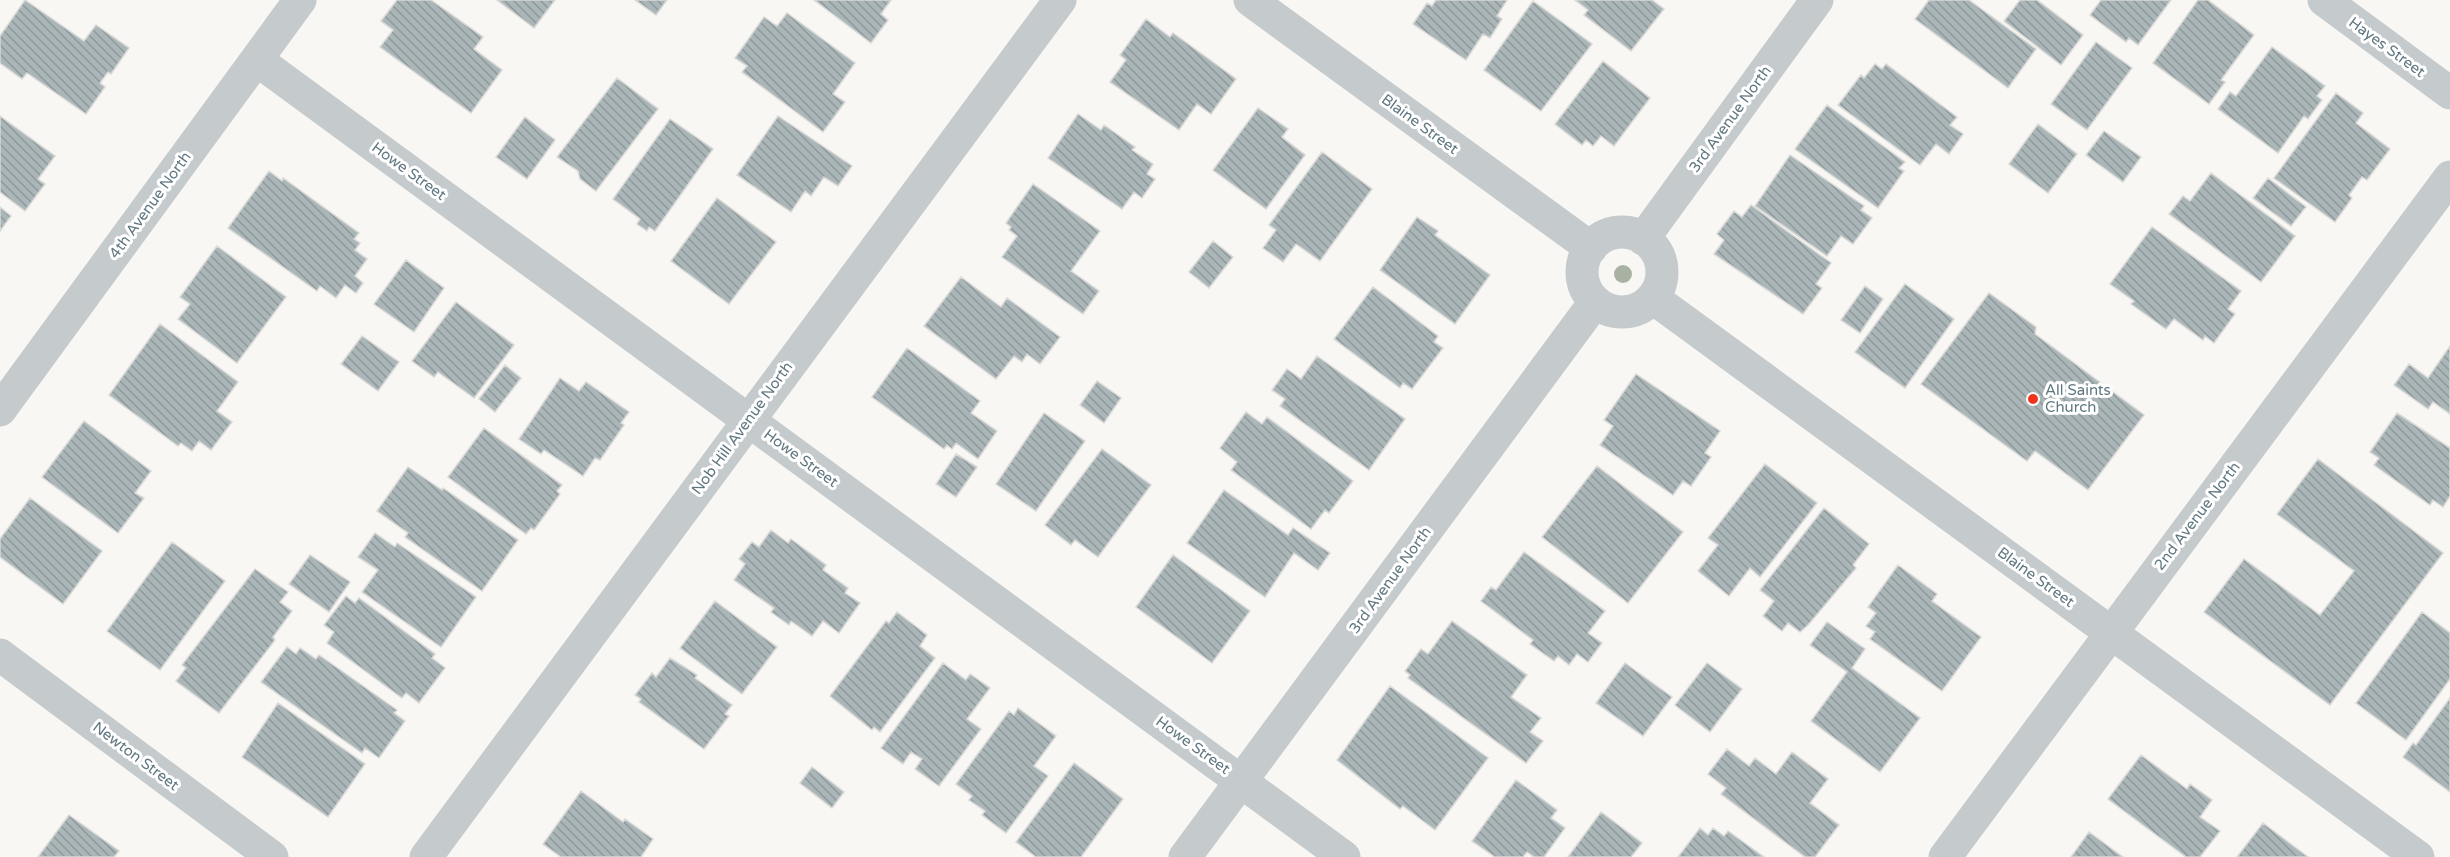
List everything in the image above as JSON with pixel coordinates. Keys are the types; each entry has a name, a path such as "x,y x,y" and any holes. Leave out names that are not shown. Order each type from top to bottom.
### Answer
{"street":[{"name":"4th Avenue North","path":"0,410 300,0"},
{"name":"Nob Hill Avenue North","path":"426,857 747,419 1060,0"},
{"name":"Blaine Street","path":"1250,0 1591,248"},
{"name":"3rd Avenue North","path":"1643,239 1817,0"},
{"name":"Hayes Street","path":"2324,0 2450,93"},
{"name":"Howe Street","path":"257,60 1344,857"},
{"name":"2nd Avenue North","path":"1945,857 2450,177"},
{"path":"1622,232 1643,239 1656,251 1661,263 1660,288 1643,307 1625,312 1606,310 1595,302 1587,291 1582,278 1582,265 1591,248 1608,234 1622,232"},
{"name":"Blaine Street","path":"1653,298 2418,857"},
{"name":"3rd Avenue North","path":"1185,857 1595,302"},
{"name":"Newton Street","path":"0,655 272,857"}],"building":[{"path":"25,0 84,41 96,25 129,48 111,74 108,72 100,83 105,87 86,114 27,73 22,79 0,63 0,36"},
{"path":"397,0 431,0 483,37 474,49 502,70 471,113 380,47 393,30 381,21"},
{"path":"497,0 555,0 534,28"},
{"path":"635,0 667,0 656,15"},
{"path":"814,0 891,0 881,14 888,20 871,43"},
{"path":"1436,0 1507,0 1497,16 1502,19 1490,38 1483,34 1466,60 1413,24 1427,3 1432,6"},
{"path":"1575,0 1652,0 1664,9 1631,51 1584,15 1588,10"},
{"path":"1929,0 1969,0 2036,49 2008,88 1915,19"},
{"path":"2020,0 2037,0 2083,35 2061,65 2004,21"},
{"path":"2101,0 2171,0 2138,45 2129,38 2126,42 2090,15"},
{"path":"2198,0 2208,0 2254,35 2221,80 2225,82 2209,104 2153,63"},
{"path":"1533,1 1592,44 1541,111 1484,70"},
{"path":"787,13 855,63 833,94 845,102 823,132 742,72 747,66 735,58 764,17 777,26"},
{"path":"1146,19 1170,37 1173,33 1236,79 1211,114 1197,104 1179,130 1110,82 1126,60 1120,55"},
{"path":"2096,42 2132,68 2087,130 2051,104"},
{"path":"2272,47 2325,86 2317,96 2322,100 2308,119 2304,116 2278,153 2218,109 2230,92 2236,96"},
{"path":"1603,61 1650,98 1614,146 1601,136 1593,146 1586,140 1582,145 1555,124"},
{"path":"1875,64 1882,69 1886,64 1957,117 1950,125 1963,134 1949,154 1936,144 1920,165 1838,105 1861,75 1864,78"},
{"path":"617,78 658,109 596,191 580,179 578,171 557,157"},
{"path":"2336,93 2363,113 2356,123 2390,149 2367,180 2362,177 2349,195 2352,198 2335,222 2274,178"},
{"path":"1827,105 1905,162 1899,168 1904,171 1878,208 1795,149"},
{"path":"1258,108 1288,129 1282,137 1305,155 1266,209 1213,170"},
{"path":"1078,114 1101,130 1104,125 1135,147 1132,150 1153,164 1147,174 1155,179 1142,198 1134,192 1122,209 1048,158"},
{"path":"0,116 55,156 38,179 45,184 25,211 0,192"},
{"path":"778,116 852,166 838,186 824,177 811,196 805,191 791,212 737,175"},
{"path":"525,117 555,140 527,179 496,157"},
{"path":"670,119 713,149 655,231 649,227 647,231 637,224 640,219 613,199"},
{"path":"2038,124 2077,154 2048,193 2009,164"},
{"path":"2104,131 2141,157 2123,182 2086,155"},
{"path":"1322,152 1372,189 1320,261 1296,244 1283,262 1263,248 1276,230 1269,225"},
{"path":"1790,155 1864,206 1861,210 1872,218 1853,244 1841,236 1827,256 1755,206"},
{"path":"269,171 282,181 283,178 359,233 354,239 360,243 355,250 367,259 355,276 363,283 356,293 345,285 336,298 320,286 317,291 228,228"},
{"path":"2211,173 2295,236 2261,282 2169,214 2183,196 2190,201"},
{"path":"2268,178 2306,207 2291,226 2253,198"},
{"path":"1033,184 1100,231 1071,271 1099,291 1083,314 1002,257 1017,236 1009,230 1011,227 1006,223"},
{"path":"717,198 776,242 729,304 671,261"},
{"path":"1751,205 1831,263 1816,284 1822,288 1803,314 1714,254 1724,240 1717,234 1734,211 1742,217"},
{"path":"0,207 11,216 0,231"},
{"path":"1417,217 1438,231 1435,235 1490,275 1455,324 1380,270"},
{"path":"2152,227 2241,291 2228,309 2235,314 2214,343 2205,336 2203,340 2174,319 2166,329 2131,304 2134,301 2110,284"},
{"path":"1213,241 1233,257 1209,288 1189,272"},
{"path":"217,246 286,297 237,363 178,319 190,304 180,297"},
{"path":"406,260 444,288 414,332 374,304"},
{"path":"961,277 1001,307 1007,298 1060,337 1040,364 1027,354 1022,362 1014,356 996,379 924,326"},
{"path":"1905,284 1954,319 1905,388 1855,352"},
{"path":"1865,286 1883,299 1860,333 1841,320"},
{"path":"1373,287 1438,336 1434,342 1443,348 1412,389 1403,383 1400,388 1334,339"},
{"name":"All Saints Church","path":"1989,293 2036,327 2035,334 2144,415 2088,490 2035,451 2027,461 1921,384"},
{"path":"456,302 514,345 474,398 438,372 434,377 412,361"},
{"path":"160,324 238,382 217,411 232,422 211,450 199,441 192,451 181,443 178,446 109,395"},
{"path":"362,336 399,362 378,391 341,364"},
{"path":"2450,346 2450,414 2433,402 2428,409 2394,385 2409,364 2428,378"},
{"path":"907,348 980,401 971,413 997,431 978,459 956,443 952,449 947,445 944,449 872,397"},
{"path":"1317,356 1405,419 1369,470 1280,406 1285,399 1272,390 1287,369 1301,379"},
{"path":"505,365 521,378 495,412 479,399"},
{"path":"1636,374 1720,431 1705,453 1711,457 1691,486 1683,481 1673,495 1600,445 1613,426 1604,420"},
{"path":"560,378 579,391 586,382 629,412 621,423 624,425 600,460 595,458 583,476 544,450 541,454 519,439"},
{"path":"1097,381 1121,398 1104,423 1080,405"},
{"path":"1246,412 1262,424 1267,417 1353,481 1329,513 1325,510 1311,529 1231,470 1237,462 1220,448"},
{"path":"1044,413 1085,441 1036,511 996,484"},
{"path":"2397,413 2450,448 2450,496 2443,507 2433,500 2430,505 2374,465 2379,458 2370,452"},
{"path":"84,421 151,471 135,493 144,498 118,533 42,477"},
{"path":"484,428 562,485 557,491 560,494 534,530 531,528 526,534 448,477"},
{"path":"1102,449 1151,485 1098,557 1075,540 1071,545 1045,525"},
{"path":"956,454 977,467 956,497 936,484"},
{"path":"2318,459 2443,553 2330,705 2204,612 2244,559 2320,615 2354,571 2277,514"},
{"path":"1765,464 1817,503 1760,577 1750,568 1729,596 1698,571 1718,545 1708,538"},
{"path":"1597,466 1683,532 1628,603 1542,537"},
{"path":"408,467 442,490 443,488 518,540 482,591 405,537 408,533 377,511"},
{"path":"1224,490 1288,535 1293,528 1330,553 1318,570 1294,553 1265,597 1187,543"},
{"path":"30,498 102,551 63,604 0,557 0,539"},
{"path":"1824,508 1869,544 1853,565 1856,568 1808,625 1800,632 1788,623 1782,631 1763,616 1774,601 1760,590"},
{"path":"771,530 788,543 791,539 826,565 823,570 848,588 845,593 860,603 839,633 823,621 812,636 791,621 789,625 771,612 774,608 734,580 745,564 739,559 752,542 759,547"},
{"path":"375,533 395,547 397,543 476,597 441,647 362,592 378,570 358,557"},
{"path":"172,542 225,581 160,670 107,631"},
{"path":"1524,552 1605,611 1588,633 1602,643 1588,662 1577,654 1569,665 1558,656 1554,661 1530,644 1533,640 1481,601 1491,587 1496,590"},
{"path":"310,555 350,582 329,612 289,584"},
{"path":"1173,555 1250,611 1212,663 1136,607"},
{"path":"1898,565 1937,594 1932,601 1981,637 1942,691 1870,639 1875,632 1866,626 1876,613 1868,607"},
{"path":"255,569 288,592 280,602 292,611 273,637 275,640 219,713 176,681 186,668 182,665"},
{"path":"346,596 355,603 359,598 435,654 432,658 445,668 419,703 406,693 402,698 327,643 334,632 324,625"},
{"path":"715,601 777,647 742,694 680,648"},
{"path":"897,612 927,635 920,646 935,658 880,732 874,727 872,730 830,696 886,621 889,623"},
{"path":"2422,612 2450,633 2450,679 2406,740 2356,703"},
{"path":"1452,621 1527,675 1511,697 1541,718 1530,732 1543,741 1526,763 1408,678 1410,675 1405,671 1421,649 1428,654"},
{"path":"1827,622 1865,649 1852,668 1920,718 1880,772 1811,721 1847,672 1810,645"},
{"path":"287,647 296,654 300,648 316,659 319,655 397,710 394,713 405,721 379,758 365,748 362,753 261,682"},
{"path":"670,658 697,675 695,678 732,705 725,714 729,716 704,749 639,702 641,699 635,695 652,673 656,677"},
{"path":"943,663 966,680 970,674 990,688 967,719 981,729 939,786 915,769 922,759 911,752 903,764 881,748"},
{"path":"1625,663 1672,697 1643,736 1596,703"},
{"path":"1707,663 1742,689 1710,732 1675,705"},
{"path":"1390,686 1488,758 1435,830 1403,806 1400,809 1337,760"},
{"path":"2450,698 2450,792 2403,757 2413,743 2416,745"},
{"path":"278,703 365,764 328,817 242,757"},
{"path":"1018,708 1056,736 1034,766 1048,776 1006,833 982,815 985,811 969,800 972,796 956,784 1009,711 1014,715"},
{"path":"1727,749 1749,766 1755,758 1776,774 1792,752 1828,779 1810,803 1839,825 1815,857 1805,857 1721,794 1726,788 1708,774"},
{"path":"2141,755 2187,789 2190,784 2212,800 2200,817 2220,831 2200,857 2186,857 2108,799"},
{"path":"1074,763 1123,799 1081,857 1036,857 1016,842"},
{"path":"812,767 844,792 832,808 800,783"},
{"path":"1516,780 1557,810 1551,818 1565,828 1544,857 1534,857 1527,852 1523,857 1495,857 1472,841"},
{"path":"581,791 623,822 625,819 653,839 641,857 561,857 543,844"},
{"path":"1601,812 1642,843 1631,857 1568,857"},
{"path":"69,815 119,851 114,857 38,857"},
{"path":"2263,823 2308,857 2237,857"},
{"path":"1700,828 1708,835 1713,828 1724,836 1728,831 1764,857 1678,857"},
{"path":"2089,832 2123,857 2071,857"}],"place":[{"name":"All Saints Church","path":"2033,399"}]}
